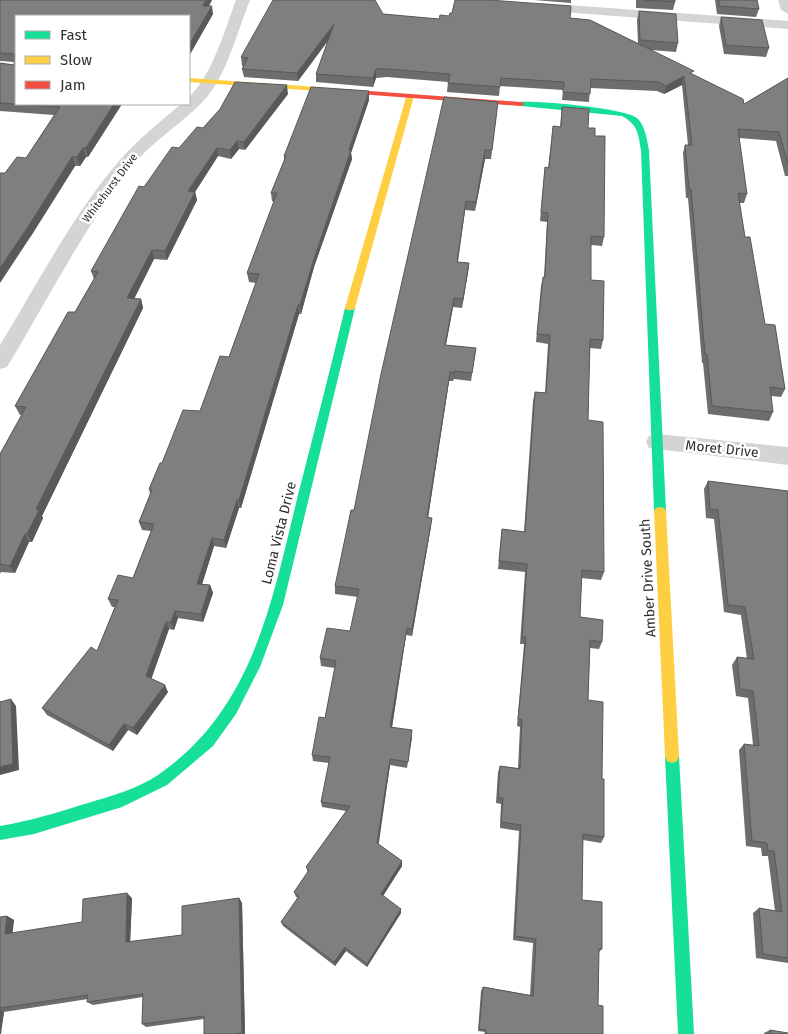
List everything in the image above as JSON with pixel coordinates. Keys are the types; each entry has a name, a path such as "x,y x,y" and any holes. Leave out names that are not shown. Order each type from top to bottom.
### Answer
{"street":[{"name":"Whitehurst Drive","path":"190,104 201,94 215,71 243,0"},
{"path":"785,0 788,10"},
{"path":"522,5 607,6 788,25"},
{"path":"190,80 410,96"},
{"name":"Amber Drive South","path":"410,96 576,108 626,116 634,119 642,132 645,150 657,442 686,1034"},
{"name":"Loma Vista Drive","path":"0,833 34,827 122,800 162,780 208,741 231,710 254,667 277,606 350,307 410,96"},
{"name":"Whitehurst Drive","path":"0,362 87,217 124,165 144,144 188,105"},
{"name":"Moret Drive","path":"657,442 788,456"}],"building":[{"path":"0,0 206,0 203,6 212,6 190,43 190,15 15,15 15,54 0,53"},
{"path":"273,0 375,0 383,14 439,19 440,15 449,16 452,13 455,0 489,0 571,6 570,18 590,20 694,71 690,73 743,99 744,104 788,78 788,164 779,132 738,129 747,194 738,193 745,237 750,237 765,324 775,325 785,389 770,387 773,412 712,406 707,354 705,354 691,189 689,189 685,145 692,145 684,76 666,86 659,82 591,79 590,94 563,92 564,82 501,78 500,87 448,83 450,74 387,69 376,69 373,78 316,74 334,24 297,73 242,69 248,58 241,57"},
{"path":"644,0 675,0 675,2"},
{"path":"719,0 757,0 759,9 719,6"},
{"path":"639,11 676,14 678,43 640,40"},
{"path":"721,17 762,20 769,48 726,45"},
{"path":"15,54 15,104 0,103 0,63 14,65"},
{"path":"235,82 287,85 244,142 237,141 230,150 217,148 188,191 195,192 165,251 152,250 127,298 141,299 36,509 39,510 10,566 0,564 0,454 26,407 15,406 68,312 75,312 98,272 91,271 139,186 144,187 172,147 179,148 197,127 203,128 220,109"},
{"path":"311,87 369,91 300,305 298,305 239,500 237,500 224,540 212,538 197,584 210,585 201,614 175,611 171,622 166,622 146,676 165,685 133,728 124,724 109,745 42,708 91,647 97,651 118,600 108,599 118,575 133,578 154,524 139,522 152,490 149,489 160,463 162,463 183,410 200,411 220,356 229,357 259,274 247,273 277,193 271,193"},
{"path":"444,97 498,102 492,150 485,150 476,202 466,201 457,262 469,263 463,299 454,298 445,345 476,348 472,373 450,372 427,517 432,518 412,629 407,628 390,727 412,730 408,762 390,759 377,843 402,861 381,894 401,909 367,964 345,947 334,962 281,922 299,896 294,892 309,870 306,867 350,806 321,802 330,757 312,755 319,717 325,718 336,661 320,658 327,628 350,631 359,589 335,586 351,510 354,510 381,374"},
{"path":"30,105 113,105 86,148 83,148 77,157 72,157 0,268 0,173 5,173 17,157 26,158 60,107"},
{"path":"562,107 589,109 588,128 595,128 595,136 605,136 604,237 591,236 591,280 604,281 603,340 590,339 588,420 603,422 604,572 582,570 580,617 603,620 602,642 590,640 588,700 603,702 602,779 604,779 604,837 583,834 582,900 602,902 602,949 599,949 598,1005 603,1006 603,1034 486,1034 486,1030 479,1029 483,987 533,996 536,939 515,936 521,825 501,822 503,798 498,798 500,766 520,769 522,720 518,719 526,637 522,637 527,564 499,561 502,529 525,532 535,392 546,393 550,335 537,334 543,277 545,277 548,213 541,212 545,167 549,168 553,126 561,127"},
{"path":"708,481 788,491 788,958 763,954 759,908 782,912 774,851 768,851 767,843 752,841 744,744 759,746 753,691 740,689 737,657 754,659 745,607 728,605 718,510 710,509"},
{"path":"11,699 13,764 0,767 0,702"},
{"path":"127,893 126,942 182,935 182,906 239,898 242,1033 204,1034 204,1016 142,1024 143,994 87,1002 88,995 0,1008 0,917 7,916 5,934 82,922 83,899"},
{"path":"770,1030 788,1033 788,1034 771,1034"}],"traffic: fast":[{"path":"521,104 624,114 635,120 641,131 645,150 660,511"},
{"path":"0,833 34,827 122,800 162,780 208,741 231,710 254,667 277,605 350,308"},
{"path":"672,756 686,1034"}],"traffic: slow":[{"path":"190,80 345,91"},
{"path":"350,308 410,96"},
{"path":"660,511 672,756"}],"traffic: jam":[{"path":"345,91 521,104"}]}
